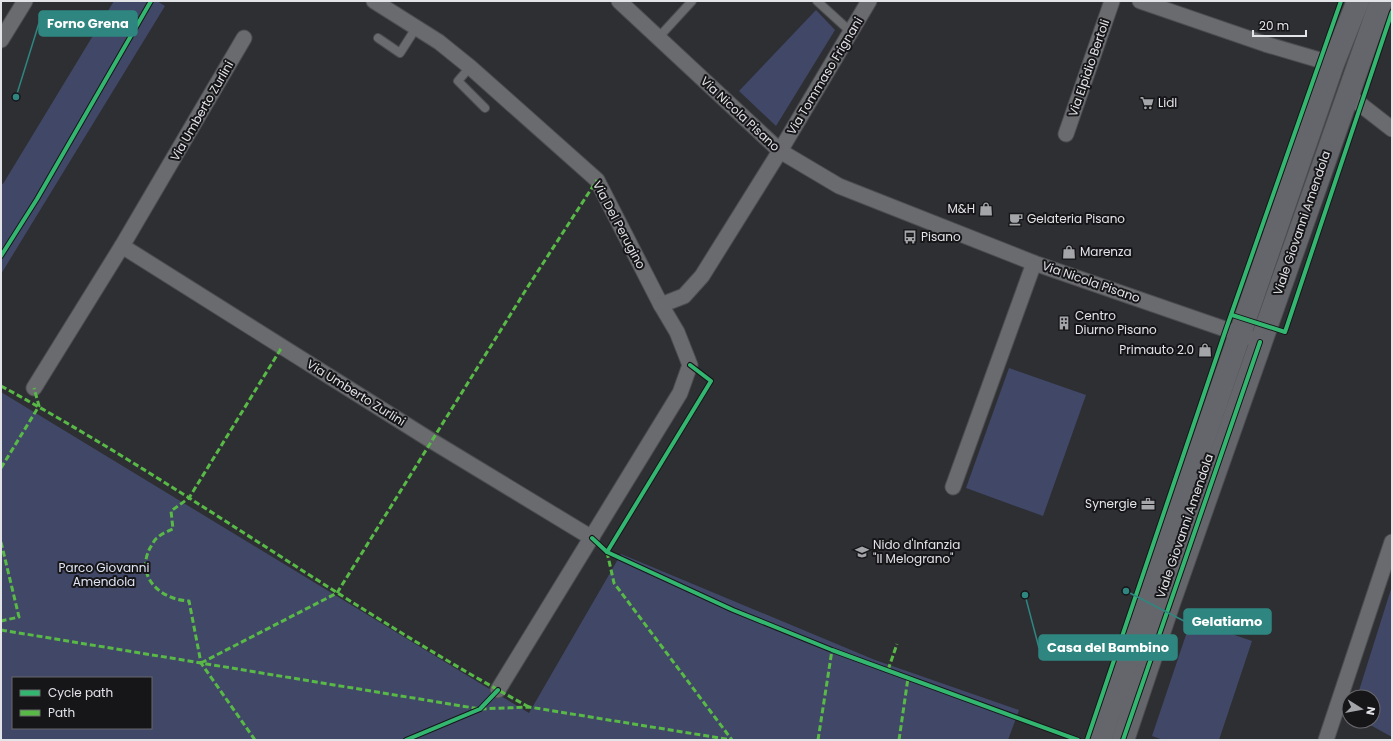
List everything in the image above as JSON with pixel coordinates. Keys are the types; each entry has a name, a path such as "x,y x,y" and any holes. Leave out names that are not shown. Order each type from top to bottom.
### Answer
{"main road":[{"name":"Viale Giovanni Amendola","path":"1104,739 1332,64 1358,1"},
{"name":"Viale Giovanni Amendola","path":"1123,740 1260,342 1381,1"}],"street":[{"path":"1,40 25,1"},
{"name":"Via Del Perugino","path":"374,1 439,42 470,67 597,180 661,305"},
{"name":"Via Nicola Pisano","path":"619,1 780,151 839,186 1034,263 1240,333 1260,342"},
{"name":"Via Tommaso Frignani","path":"780,151 869,1"},
{"name":"Via Elpidio Bertoli","path":"1066,134 1112,1"},
{"path":"1140,1 1265,44 1332,64"},
{"name":"Via Umberto Zurlini","path":"34,388 122,246 244,38"},
{"path":"1347,94 1392,129"},
{"path":"498,690 680,393 690,365 676,332 661,305 684,296 702,276 780,151"},
{"name":"Via Umberto Zurlini","path":"122,246 432,441 592,538"},
{"name":"Via Nicola Pisano","path":"953,487 1034,263"},
{"path":"1326,740 1392,542"}],"lane":[{"path":"658,38 692,1"},
{"path":"817,1 851,32"},
{"path":"378,38 400,53 416,28"},
{"path":"470,67 458,81 485,108"}],"green space":[{"path":"114,1 157,1 165,6 1,274 1,183 3,184"},
{"path":"816,10 835,30 776,126 739,91"},
{"path":"1009,368 1086,395 1043,516 966,488"},
{"name":"Parco Giovanni Amendola","path":"1,392 529,713 621,554 875,660 1019,710 1008,740 1,740"},
{"path":"1392,586 1392,737 1378,729 1381,729 1381,689 1360,689"},
{"path":"1191,620 1252,641 1219,740 1163,740 1152,736"}],"marked path":[{"path":"201,663 337,593 527,288 597,180"},
{"path":"255,740 201,663 189,601 179,600 169,596 153,585 148,577 146,559 154,541 173,529 171,511 189,498 282,347"},
{"path":"1,386 134,464 396,629 529,707"},
{"path":"1,468 39,406 34,388"},
{"path":"1,542 19,617 1,621"},
{"path":"607,552 614,583 732,740"},
{"path":"1,630 480,709 529,707 732,740"},
{"path":"888,670 897,644"},
{"path":"818,740 832,650"},
{"path":"899,740 908,678"}],"cycle path":[{"path":"1,256 37,199 151,1"},
{"path":"1087,740 1226,329 1341,1"},
{"path":"1232,315 1285,332 1392,12"},
{"path":"1123,740 1260,342"},
{"path":"607,552 711,381 690,365"},
{"path":"592,538 607,552 733,610 832,650 1078,740"},
{"path":"406,740 480,709 498,690"}],"place":[{"name":"Forno Grena","path":"16,97"},
{"name":"Lidl","path":"1147,103"},
{"name":"M&H","path":"986,209"},
{"name":"Gelateria Pisano","path":"1016,219"},
{"name":"Pisano","path":"910,237"},
{"name":"Marenza","path":"1069,252"},
{"name":"Centro Diurno Pisano","path":"1064,323"},
{"name":"Primauto 2.0","path":"1205,350"},
{"name":"Synergie","path":"1148,504"},
{"name":"Nido d'Infanzia \"Il Melograno\"","path":"862,552"},
{"name":"Gelatiamo","path":"1126,591"},
{"name":"Casa del Bambino","path":"1025,595"}]}
